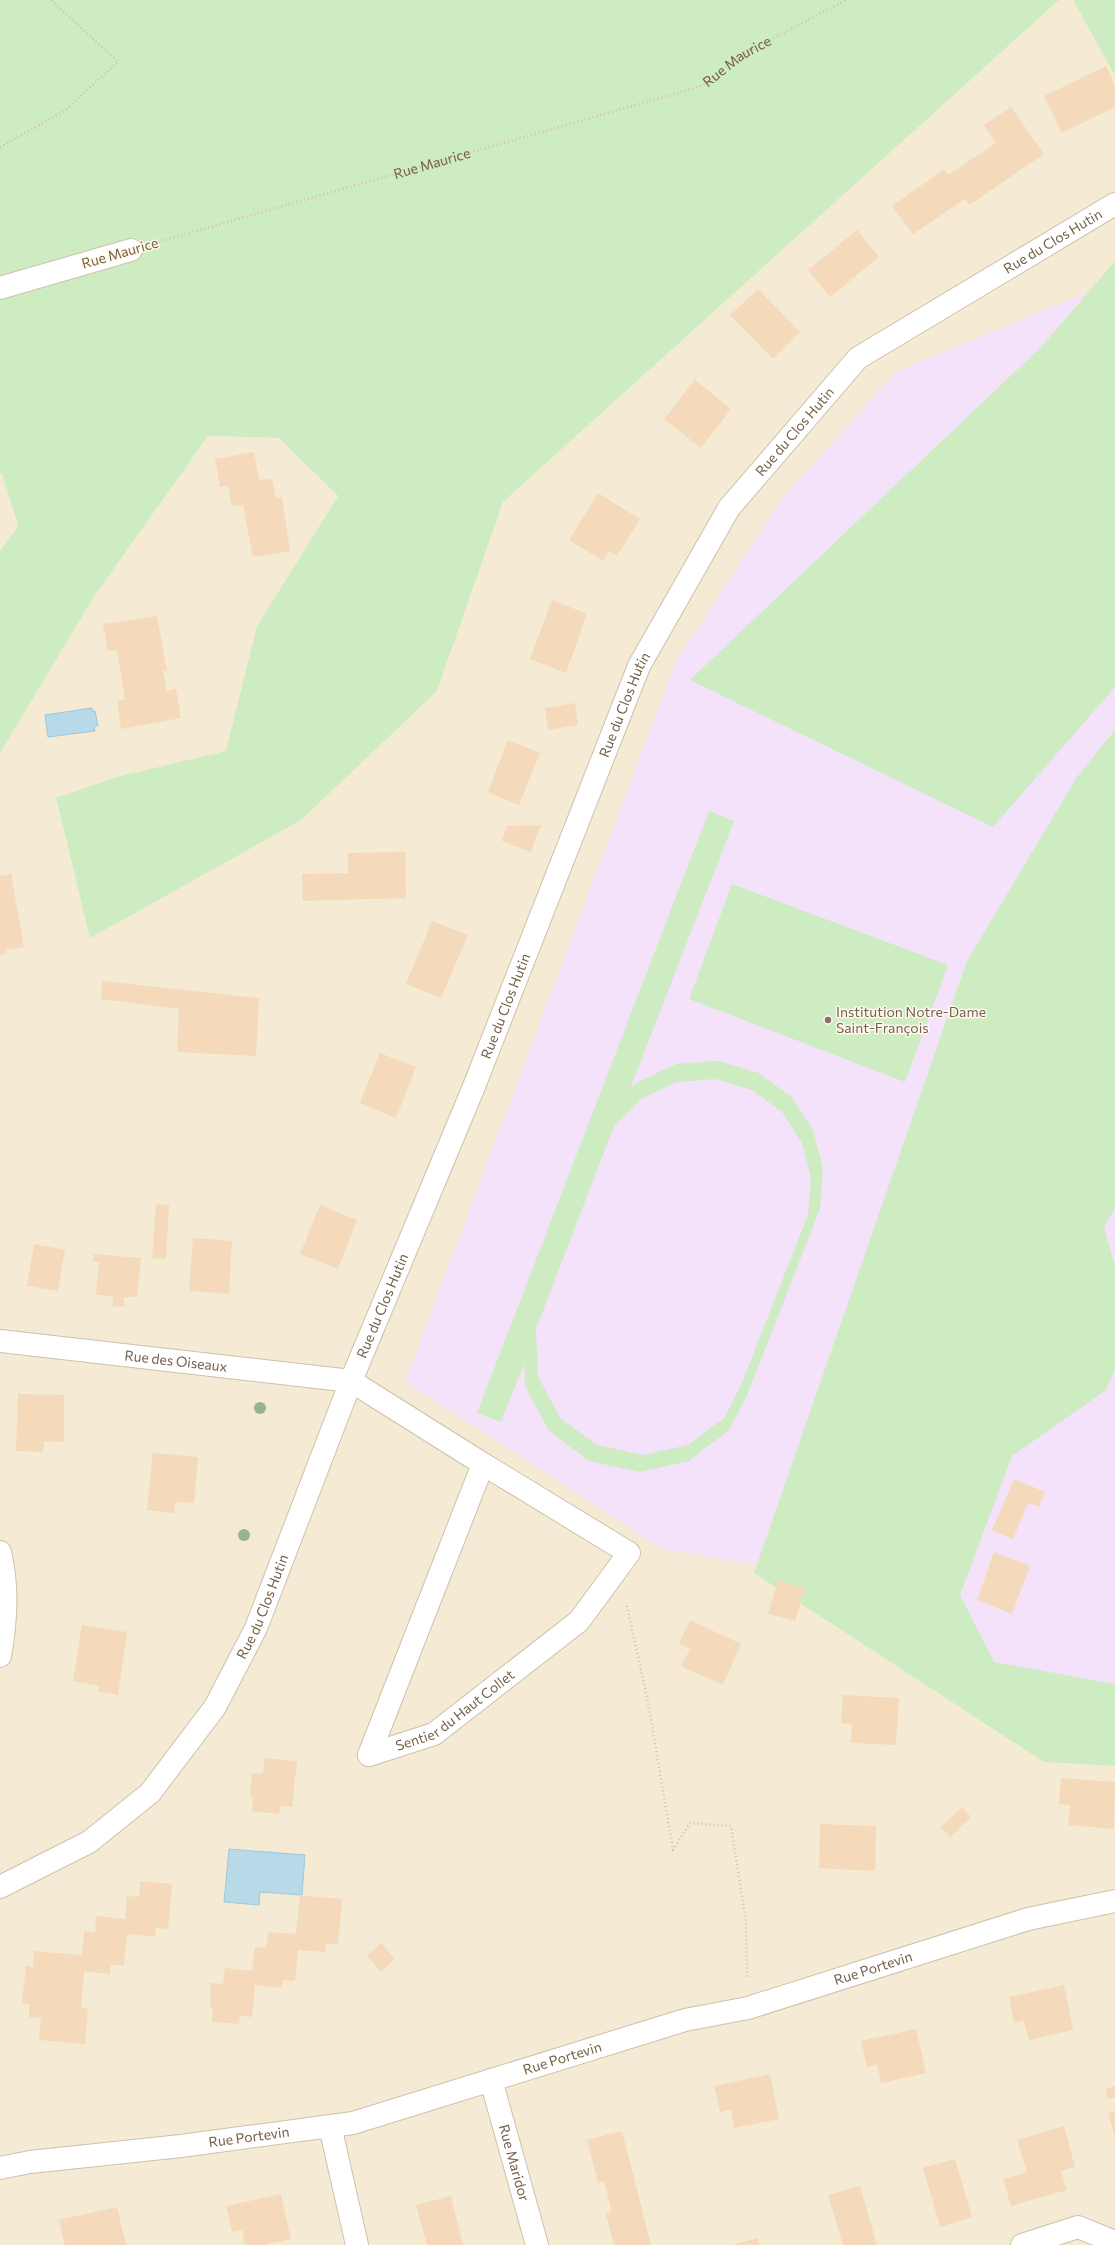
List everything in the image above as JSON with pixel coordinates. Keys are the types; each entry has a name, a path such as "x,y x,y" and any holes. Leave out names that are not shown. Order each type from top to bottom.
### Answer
{"street":[{"name":"Rue du Clos Hutin","path":"0,1887 89,1842 150,1793 215,1707 256,1628 351,1381 474,1089 639,666 729,508 858,358 1115,204"},
{"name":"Rue Maurice","path":"0,288 131,250"},
{"name":"Rue des Oiseaux","path":"0,1341 351,1381"},
{"name":"Sentier du Haut Collet","path":"351,1381 629,1553 579,1621 434,1734 369,1755 483,1464"},
{"path":"0,1552 3,1564 5,1630 0,1656"},
{"name":"Rue Portevin","path":"0,2168 30,2162 181,2146 353,2123 685,2020 748,2008 1028,1919 1115,1901"},
{"name":"Rue Maridor","path":"491,2080 537,2245"},
{"path":"330,2126 357,2245"},
{"path":"1022,2245 1078,2227 1115,2242"}],"path":[{"path":"0,147 63,112 118,62 52,0"},
{"name":"Rue Maurice","path":"131,250 702,86 741,55 846,0"},
{"path":"618,1568 648,1702 673,1850 690,1823 731,1826 746,1922 748,2008"}],"shaded area":[{"path":"1059,0 1073,0 1115,76 1115,261 1043,346 1044,1762 1115,1766 1115,2245 0,2245 0,753 93,598 208,436 279,438 338,496 257,626 226,752 117,777 56,799 90,937 437,691 503,502"},
{"name":"Institution Notre‐Dame Saint‐François","path":"1115,281 1115,1753 886,1587 662,1549 405,1381 677,659 782,499 897,371"},
{"path":"0,474 2,474 18,526 0,551"}],"green space":[{"path":"0,0 1059,0 503,502 437,691 301,820 90,938 56,798 117,777 226,751 257,626 338,496 279,438 208,436 93,598 0,753 0,551 18,526 2,474 0,474"},
{"path":"1073,0 1115,0 1115,76"},
{"path":"1115,261 1115,687 993,827 690,680 1042,346"},
{"path":"1115,730 1115,1208 1104,1227 1115,1267 1115,1369 1106,1390 1012,1456 960,1595 994,1662 1115,1684 1115,1766 1044,1762 754,1573 967,961 1077,777"},
{"path":"709,811 734,821 630,1089 638,1082 676,1064 718,1061 759,1073 791,1097 813,1130 823,1169 820,1209 747,1395 729,1430 689,1461 639,1472 589,1461 549,1431 525,1386 524,1364 501,1422 477,1413","holes":["715,1079 752,1090 782,1112 802,1143 811,1178 808,1215 741,1385 725,1417 688,1445 643,1455 597,1445 560,1418 538,1376 536,1329 614,1126 641,1099 676,1082"]},
{"path":"732,884 948,965 905,1082 689,999"}],"water":[{"path":"92,708 92,711 95,711 98,726 94,726 95,731 48,737 45,715"},
{"path":"229,1849 305,1855 302,1895 260,1892 259,1905 224,1902"}],"building":[{"path":"1106,66 1115,85 1115,107 1062,133 1044,96"},
{"path":"1011,107 1044,154 969,205 965,199 913,234 892,206 944,169 948,175 996,143 984,125"},
{"path":"857,230 879,257 830,297 808,270"},
{"path":"758,289 800,332 773,359 730,315"},
{"path":"695,380 731,409 701,448 664,419"},
{"path":"254,452 259,480 272,479 276,498 282,497 290,551 253,557 243,505 232,506 228,486 220,487 215,459"},
{"path":"598,493 640,519 617,556 609,551 603,561 569,540"},
{"path":"552,600 587,614 566,673 530,659"},
{"path":"157,616 167,671 163,671 167,691 176,689 181,718 121,729 117,701 125,699 117,650 108,651 103,624"},
{"path":"575,703 578,725 548,730 545,708"},
{"path":"508,740 540,753 519,805 488,792"},
{"path":"541,825 531,852 502,841 507,826"},
{"path":"405,852 406,898 303,901 302,874 348,873 348,853"},
{"path":"11,874 24,947 6,950 7,953 0,955 0,876"},
{"path":"432,921 468,935 441,998 406,984"},
{"path":"102,981 259,998 256,1056 177,1052 179,1009 101,999"},
{"path":"380,1053 416,1067 396,1118 360,1103"},
{"path":"156,1204 169,1205 166,1259 152,1258"},
{"path":"320,1205 357,1220 338,1269 300,1254"},
{"path":"193,1238 232,1241 229,1294 189,1291"},
{"path":"34,1244 65,1250 58,1291 27,1286"},
{"path":"94,1254 141,1258 137,1297 124,1297 124,1307 112,1306 113,1296 96,1295 99,1262 93,1261"},
{"path":"18,1394 64,1395 64,1442 44,1441 43,1452 16,1451"},
{"path":"153,1453 198,1457 194,1503 175,1502 174,1513 147,1510"},
{"path":"1014,1479 1045,1492 1039,1507 1028,1503 1013,1539 992,1530"},
{"path":"994,1552 1030,1566 1012,1614 977,1600"},
{"path":"778,1580 805,1588 795,1621 768,1614"},
{"path":"690,1620 741,1644 723,1685 681,1666 690,1649 679,1644"},
{"path":"82,1625 127,1632 118,1695 98,1691 99,1686 73,1681"},
{"path":"843,1695 899,1698 896,1745 851,1743 852,1724 841,1723"},
{"path":"265,1758 297,1761 292,1807 280,1806 279,1814 252,1811 253,1797 250,1796 252,1773 263,1774"},
{"path":"1061,1778 1115,1782 1114,1829 1068,1825 1070,1805 1059,1804"},
{"path":"962,1807 971,1817 950,1837 941,1827"},
{"path":"820,1824 876,1826 875,1871 819,1868"},
{"path":"140,1881 172,1884 168,1929 156,1928 155,1937 127,1934 124,1965 111,1965 110,1974 84,1971 81,2008 88,2008 85,2044 39,2040 41,2018 29,2017 29,2004 22,2003 26,1966 33,1967 34,1951 82,1955 84,1931 95,1932 96,1916 125,1919 127,1896 139,1897"},
{"path":"300,1895 342,1899 338,1944 326,1944 325,1952 298,1950 295,1981 283,1980 282,1988 255,1985 252,2017 240,2016 239,2024 212,2022 213,2007 210,2007 211,1983 223,1984 225,1968 252,1971 255,1947 266,1948 268,1932 296,1934"},
{"path":"381,1943 395,1959 381,1972 367,1956"},
{"path":"1064,1985 1073,2030 1029,2040 1024,2021 1014,2023 1009,1997"},
{"path":"916,2029 926,2073 881,2083 877,2064 867,2067 861,2041"},
{"path":"770,2074 779,2119 734,2128 731,2109 720,2112 714,2086"},
{"path":"1115,2086 1115,2097 1108,2099 1105,2089"},
{"path":"1115,2111 1115,2138 1108,2113"},
{"path":"1064,2126 1075,2167 1061,2171 1067,2190 1011,2206 1003,2179 1027,2172 1017,2140"},
{"path":"622,2131 651,2245 614,2245 606,2214 612,2212 604,2181 598,2183 587,2140"},
{"path":"955,2159 972,2217 940,2227 923,2168"},
{"path":"860,2186 877,2245 843,2245 828,2195"},
{"path":"281,2194 291,2239 265,2245 245,2245 242,2230 232,2232 226,2206"},
{"path":"451,2196 463,2245 427,2245 416,2205"},
{"path":"117,2207 126,2245 65,2245 59,2220"},
{"path":"757,2238 760,2245 732,2245"}],"place":[{"name":"Institution Notre‐Dame Saint‐François","path":"828,1020"}]}
